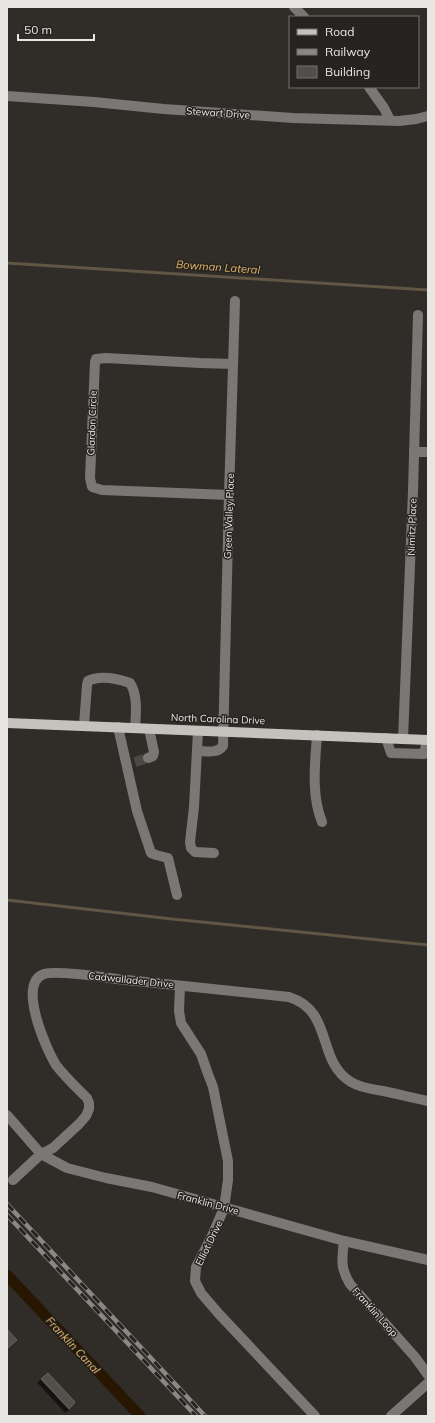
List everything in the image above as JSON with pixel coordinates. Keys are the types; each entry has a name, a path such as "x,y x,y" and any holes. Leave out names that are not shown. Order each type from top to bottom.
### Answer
{"main road":[{"name":"North Carolina Drive","path":"7,722 428,740"}],"street":[{"path":"294,7 303,16"},
{"path":"370,88 384,108 390,120"},
{"name":"Stewart Drive","path":"7,96 293,118 390,120 416,119 428,116"},
{"name":"Green Valley Place","path":"197,751 215,751 220,750 223,746 235,301"},
{"name":"Nimitz Place","path":"403,739 418,315"},
{"name":"Glardon Circle","path":"229,495 102,490 92,487 90,478 96,359 106,358 234,364"},
{"path":"414,452 428,452"},
{"path":"84,725 88,681 100,678 130,683 133,686 135,728"},
{"path":"118,727 130,762 137,811 151,853 168,858 177,895"},
{"path":"148,758 153,756 154,752 149,729"},
{"path":"198,731 194,807 190,842 191,848 194,852 214,853"},
{"path":"317,735 316,795 318,811 322,822"},
{"path":"386,738 391,753 408,754 424,754 428,740"},
{"name":"Cadwallader Drive","path":"13,1180 41,1154 53,1148 79,1124 86,1116 89,1109 87,1098 57,1065 48,1052 32,997 34,983 38,977 44,974 53,973 289,997 307,1006 314,1014 319,1023 331,1060 346,1079 361,1087 428,1101"},
{"name":"Elliot Drive","path":"180,986 179,1011 181,1023 201,1054 213,1087 228,1161 228,1180 224,1208 196,1267 194,1277 196,1286 219,1314 314,1416"},
{"name":"Franklin Drive","path":"7,1115 41,1154 67,1168 106,1178 152,1187 344,1241 428,1260"},
{"name":"Franklin Loop","path":"344,1241 342,1262 345,1276 350,1284 415,1357 428,1375"},
{"path":"391,1416 428,1383"}],"building":[{"path":"7,1329 17,1340 7,1349"},
{"path":"48,1373 75,1402 69,1409 41,1379"}],"waterway":[{"name":"Bowman Lateral","path":"7,263 428,290"},
{"path":"7,900 172,919 428,945"},
{"name":"Franklin Canal","path":"7,1275 140,1416"}],"tunnel":[{"path":"135,762 148,758"}],"railway":[{"path":"7,1204 205,1416"},
{"path":"7,1215 196,1416"}]}
